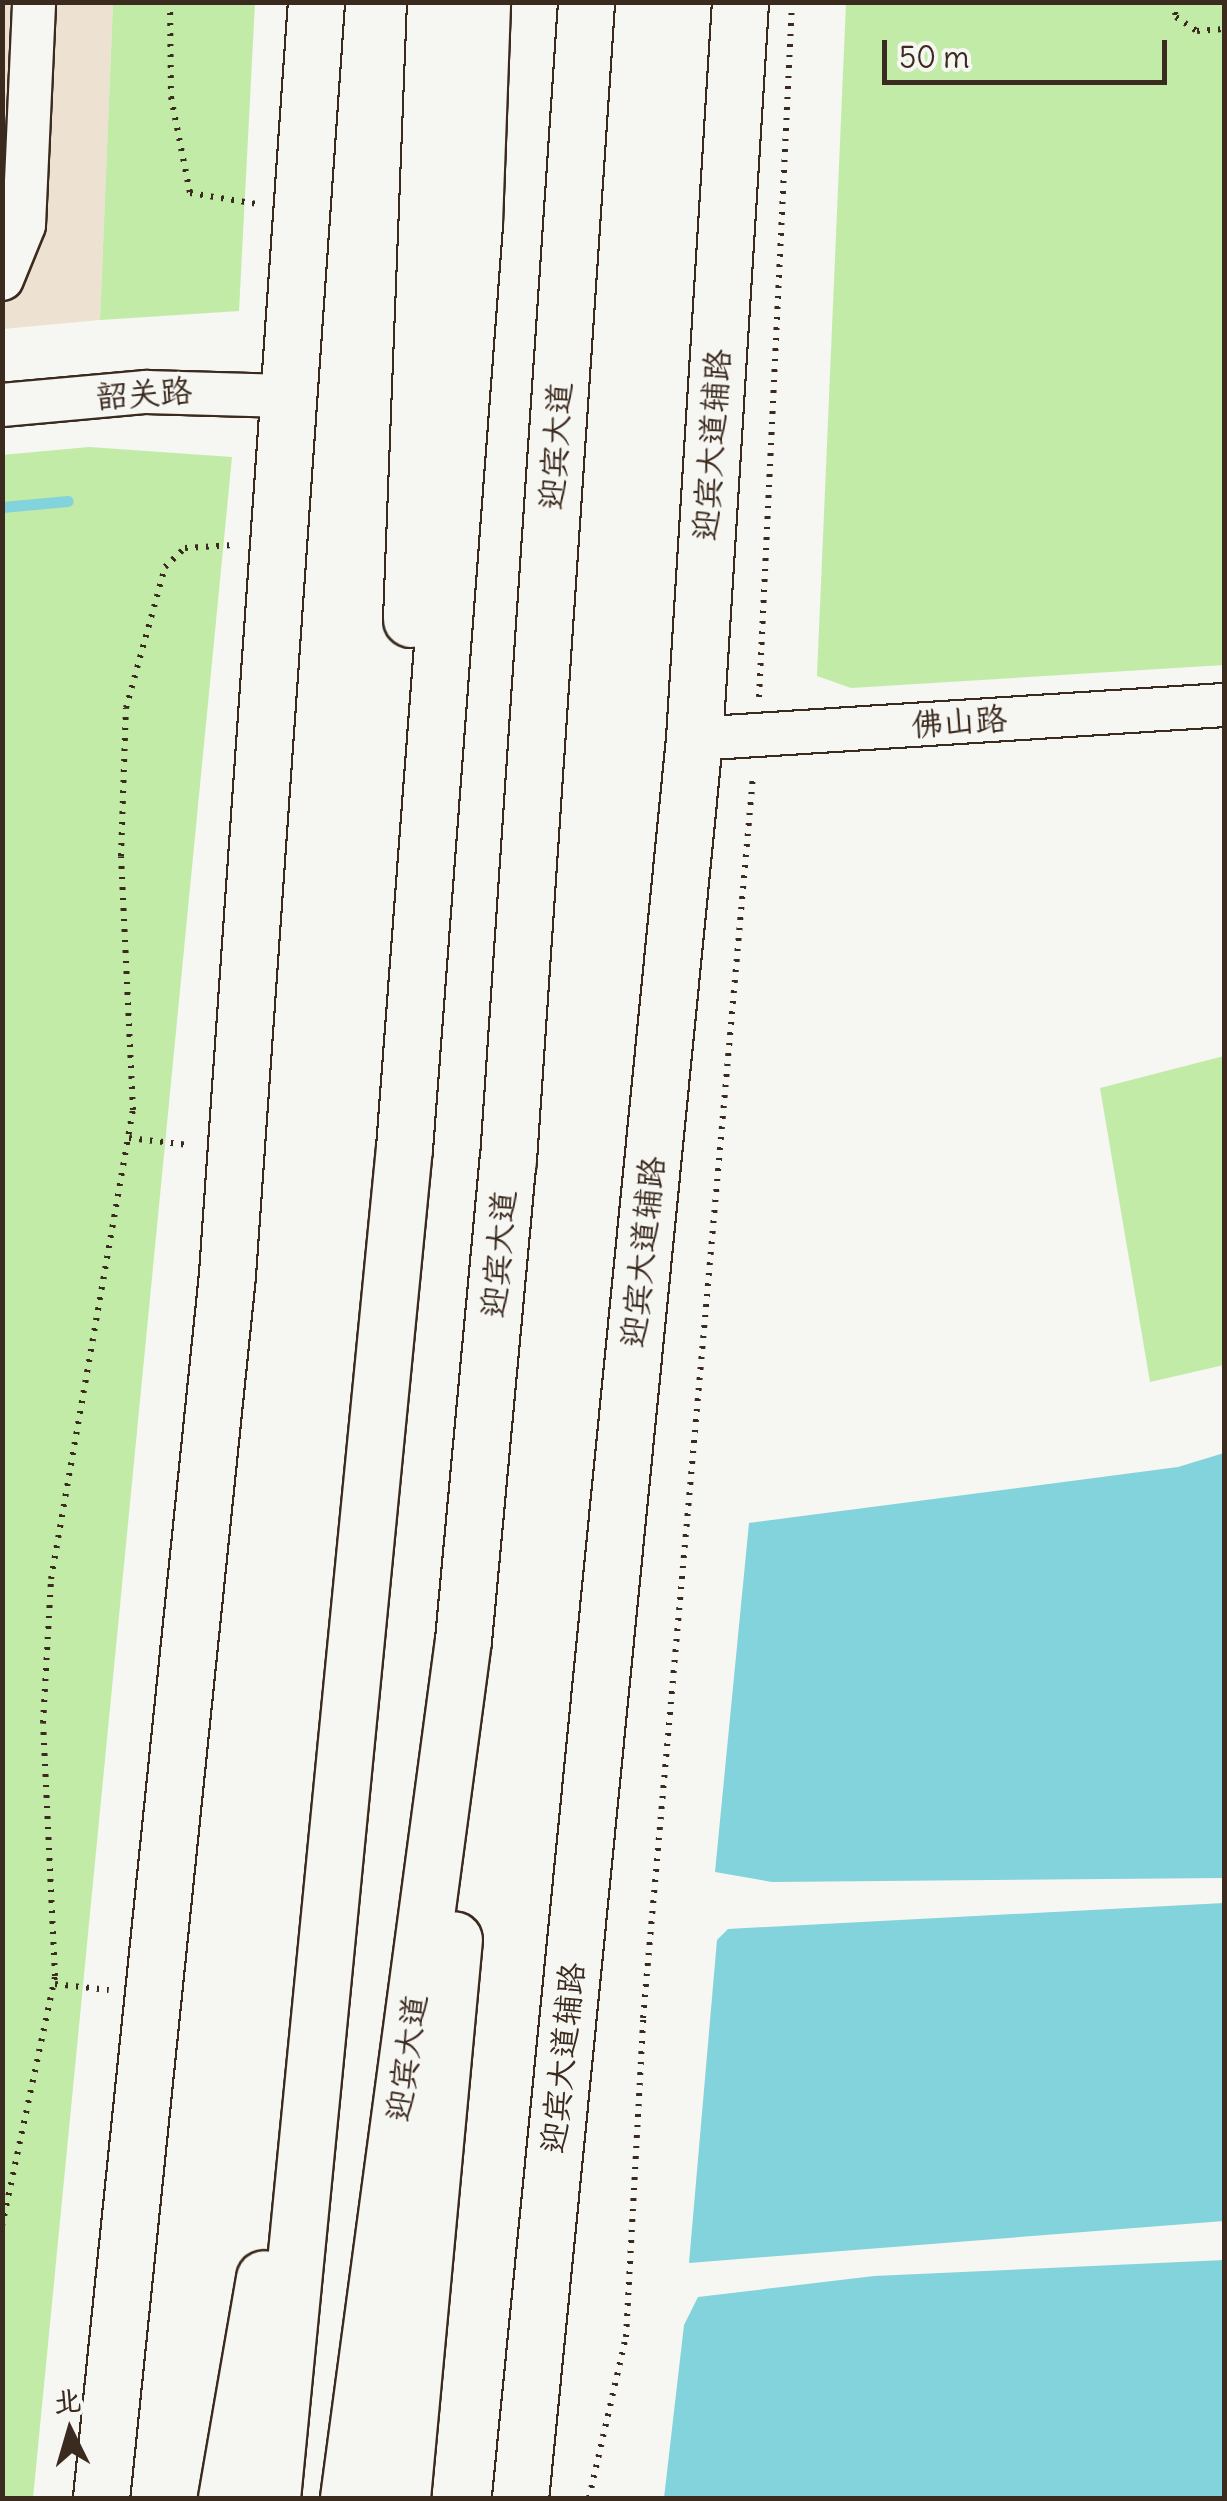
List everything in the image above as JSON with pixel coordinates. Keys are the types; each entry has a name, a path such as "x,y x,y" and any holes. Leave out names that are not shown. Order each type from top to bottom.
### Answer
{"main road":[{"path":"101,2498 227,1274 316,2"},
{"path":"404,1148 413,396 435,2"},
{"path":"272,2498 404,1148 482,2"},
{"name":"迎宾大道","path":"348,2498 463,1640 508,1159 586,2"},
{"path":"508,1159 622,2"},
{"name":"迎宾大道辅路","path":"520,2498 694,738 740,2"},
{"path":"402,2498 451,2032 463,1640"},
{"path":"226,2498 244,2368 321,2016"}],"street":[{"path":"2,279 24,225 34,2"},
{"name":"韶关路","path":"2,405 146,392 286,396"},
{"name":"佛山路","path":"694,738 1224,705"}],"path":[{"path":"170,2 171,97 190,193 262,204"},
{"path":"589,2498 626,2336 643,2018 757,735 792,2"},
{"path":"1173,2 1176,17 1197,31 1224,29"},
{"path":"261,222 262,186"},
{"path":"234,564 238,526"},
{"path":"2,2226 55,1976 43,1723 51,1579 129,1138 126,708 165,567 184,548 236,545"},
{"path":"188,1165 191,1126"},
{"path":"129,1138 190,1145"},
{"path":"112,2010 116,1970"},
{"path":"55,1984 114,1990"}],"shaded area":[{"path":"3,3 113,3 100,320 3,329"}],"green space":[{"path":"113,3 255,3 239,311 100,320"},
{"path":"846,3 1224,3 1224,665 851,688 817,676"},
{"path":"89,447 232,457 33,2498 3,2498 2,455"},
{"path":"1224,1056 1224,1365 1150,1382 1100,1088"}],"water":[{"path":"1224,1453 1224,1878 772,1882 715,1872 749,1523 1178,1467"},
{"path":"1224,1903 1224,2221 689,2263 717,1940 728,1929"},
{"path":"1224,2260 1224,2498 664,2498 684,2325 698,2297 874,2276"}],"waterway":[{"path":"2,507 68,501"}]}
